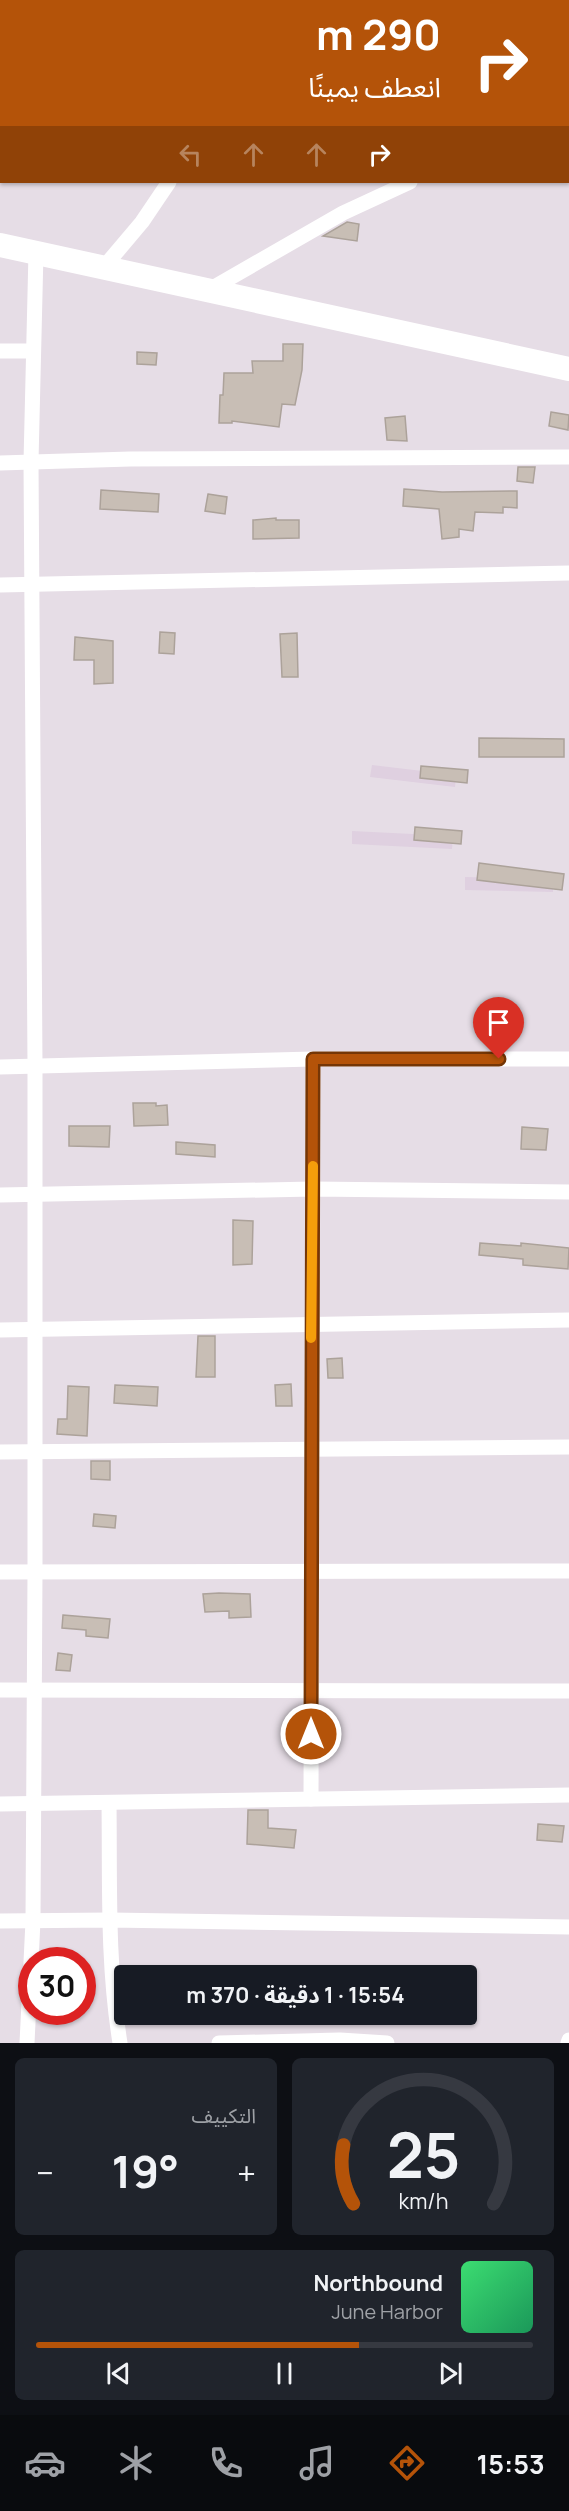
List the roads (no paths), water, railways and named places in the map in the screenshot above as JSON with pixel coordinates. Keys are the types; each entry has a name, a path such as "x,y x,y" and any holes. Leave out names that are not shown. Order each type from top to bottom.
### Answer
{"main road":[{"path":"0,245 569,369"}],"street":[{"path":"104,267 142,222 168,183"},
{"path":"209,290 382,188 405,183"},
{"path":"27,2043 33,1921 35,1572 33,1451 35,1066 31,462 36,252"},
{"path":"0,351 33,351"},
{"path":"0,463 130,459 569,457"},
{"path":"0,585 569,573"},
{"path":"311,1799 310,1449 313,1059"},
{"path":"0,1067 313,1059 569,1059"},
{"path":"0,1194 313,1190 569,1191"},
{"path":"0,1330 569,1320"},
{"path":"0,1452 569,1447"},
{"path":"0,1572 569,1571"},
{"path":"0,1690 569,1691"},
{"path":"0,1804 569,1796"},
{"path":"110,1803 112,1992 120,2043"},
{"path":"0,1921 110,1920 569,1927"},
{"path":"219,2043 379,2042"}]}
